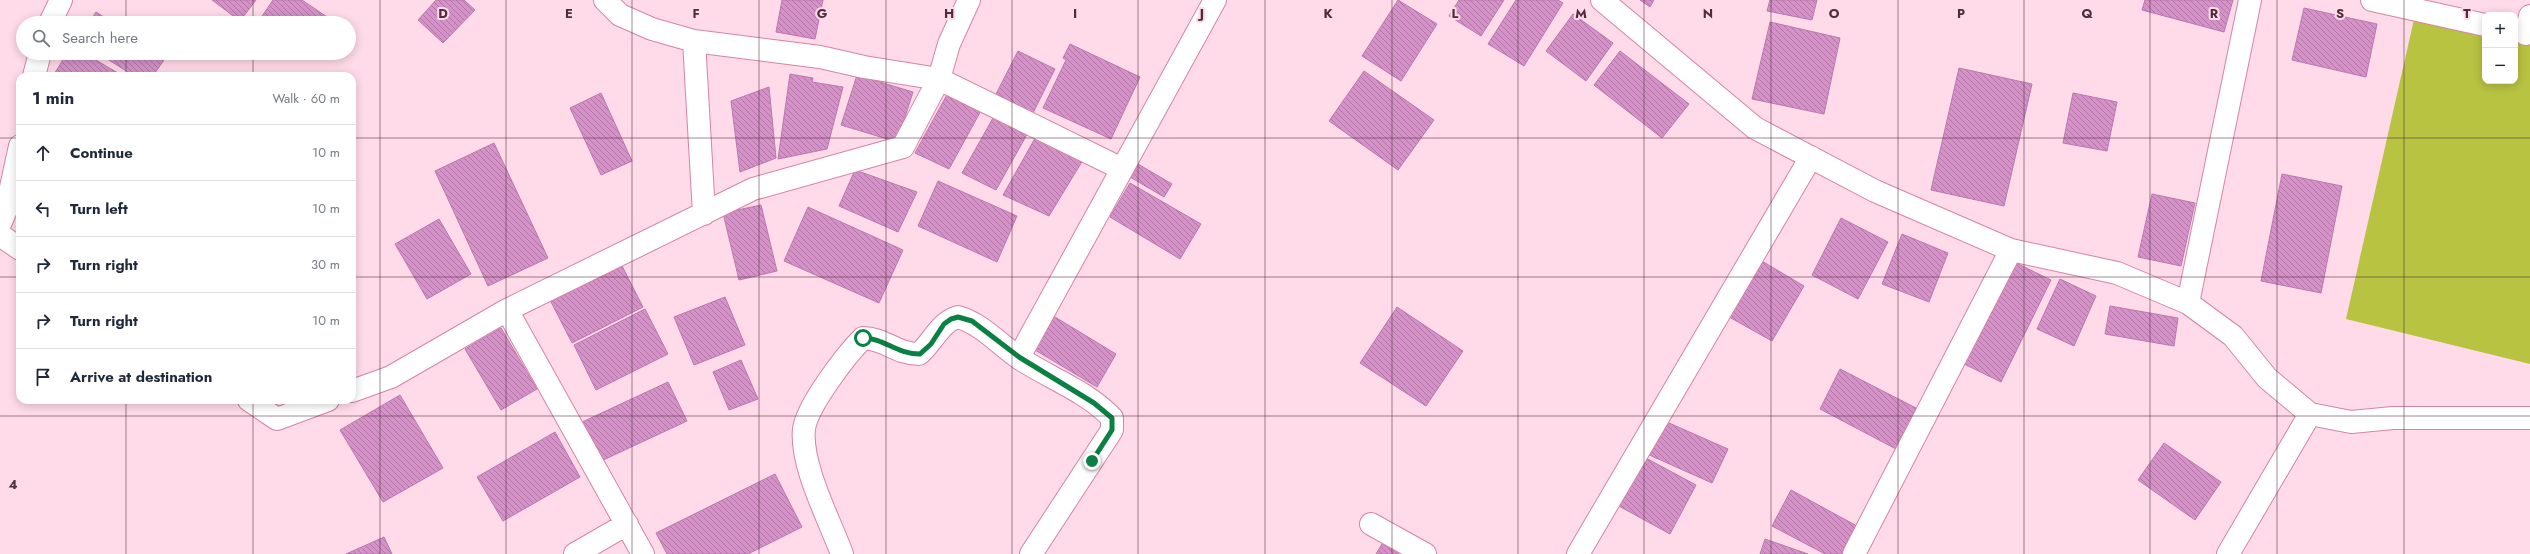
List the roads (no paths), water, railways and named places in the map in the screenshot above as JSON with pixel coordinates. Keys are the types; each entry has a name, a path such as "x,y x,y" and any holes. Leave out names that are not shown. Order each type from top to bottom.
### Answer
{"street":[{"path":"53,16 61,0"},
{"path":"605,0 620,15 652,29 694,41 820,57 864,67 939,79 1122,169"},
{"path":"356,390 391,377 508,310 753,190 903,147 939,79 949,44 969,0"},
{"path":"1019,357 1215,0"},
{"path":"1602,0 1755,128 1875,192 2011,250 2117,273 2188,303 2233,336 2267,378 2310,414 2351,422 2401,418 2530,418"},
{"path":"2188,303 2250,0"},
{"path":"2372,0 2482,24"},
{"path":"694,41 704,214"},
{"path":"35,72 38,60"},
{"path":"1578,554 1811,158"},
{"path":"0,224 6,210 16,164"},
{"path":"0,235 16,246"},
{"path":"1854,554 2011,250"},
{"path":"508,310 643,554"},
{"path":"842,554 818,496 807,456 804,430 811,408 857,343 863,338 873,338 906,354 920,354 931,344 944,324 958,317 972,321 1019,357 1094,403 1112,418 1112,430 1031,554"},
{"path":"255,404 277,419 317,404"},
{"path":"2228,554 2310,414"},
{"path":"575,554 627,524"},
{"path":"1371,524 1425,554"}]}
